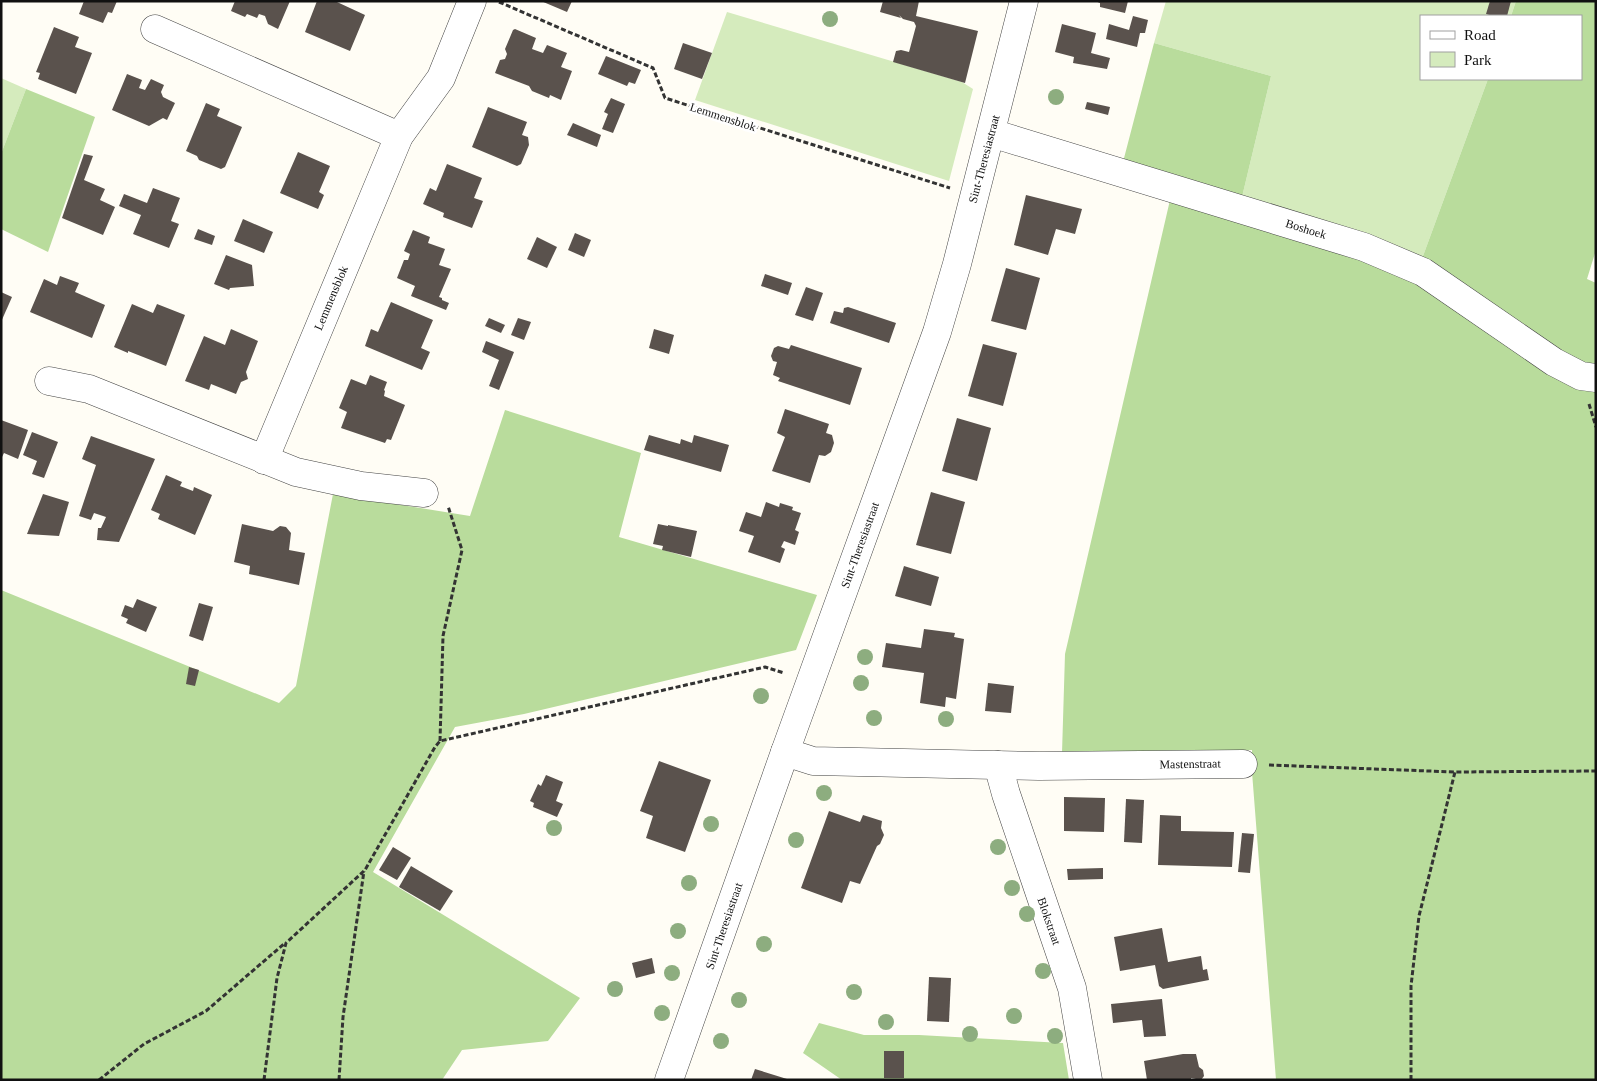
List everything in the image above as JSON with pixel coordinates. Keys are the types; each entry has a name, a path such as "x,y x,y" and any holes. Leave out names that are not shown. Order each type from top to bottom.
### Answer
{"street":[{"name":"Lemmensblok","path":"264,460 399,136 441,78 472,1"},
{"name":"Sint-Theresiastraat","path":"669,1080 937,332 991,133 1024,1"},
{"path":"155,29 399,136"},
{"name":"Boshoek","path":"991,133 1364,247 1423,272 1554,362 1581,376 1596,378"},
{"path":"50,381 89,389 296,472 361,486 424,493"},
{"name":"Mastenstraat","path":"785,752 813,760 998,765 1243,764"},
{"name":"Blokstraat","path":"998,765 1006,794 1072,988 1088,1080"}],"path":[{"name":"Lemmensblok","path":"497,1 653,68 665,98 974,196"},
{"path":"424,493 448,506 462,550 444,636 440,741"},
{"path":"100,1080 144,1044 206,1011 286,943 364,870 440,741 766,667 810,683"},
{"path":"1243,764 1455,772 1596,771"},
{"path":"1411,1080 1411,986 1419,916 1455,772"},
{"path":"339,1080 343,1017 364,870"},
{"path":"264,1080 277,978 286,943"}],"green space":[{"path":"1166,1 1516,1 1511,15 1420,15 1420,80 1488,80 1423,256 1242,197 1271,76 1154,43"},
{"path":"1516,1 1596,1 1596,250 1587,279 1596,283 1596,1080 1276,1080 1252,772 1252,750 1062,753 1065,654 1170,200 1123,162 1154,43 1271,76 1242,197 1423,256 1488,80 1582,80 1582,15 1511,15"},
{"path":"727,12 962,82 973,89 949,181 695,100"},
{"path":"1,78 26,89 1,154"},
{"path":"26,89 95,117 48,252 1,229 1,154"},
{"path":"505,410 641,453 619,537 817,595 796,650 524,714 455,727 373,872 580,998 548,1041 462,1050 442,1080 1,1080 1,590 279,703 296,686 333,494 470,516"},
{"path":"819,1023 864,1035 919,1035 1063,1043 1069,1080 842,1080 803,1053"}],"building":[{"path":"84,1 117,1 112,13 108,12 103,23 79,14"},
{"path":"235,1 290,1 278,29 268,24 265,16 259,14 257,18 247,14 245,17 231,11"},
{"path":"317,1 338,1 365,15 350,51 305,32"},
{"path":"541,1 572,1 567,12"},
{"path":"883,1 919,1 916,16 978,31 965,83 893,62 896,51 909,52 916,26 914,22 903,19 899,15 901,18 880,12"},
{"path":"1095,1 1128,1 1125,13 1100,7 1100,3"},
{"path":"1490,1 1511,1 1507,15 1486,14"},
{"path":"1133,16 1148,20 1145,33 1140,33 1137,47 1106,39 1109,24 1129,30"},
{"path":"1062,24 1096,33 1091,53 1110,58 1107,69 1073,63 1074,57 1055,52"},
{"path":"54,27 79,37 75,47 92,53 76,94 38,79 40,73 36,72"},
{"path":"515,29 536,38 532,49 543,53 547,45 567,53 561,67 572,71 561,100 550,95 549,98 532,91 529,86 495,73 500,60 505,59 507,54 505,49"},
{"path":"683,43 712,53 702,79 674,69"},
{"path":"606,56 641,70 635,84 629,82 627,86 598,74"},
{"path":"127,74 142,80 139,88 145,90 151,79 164,85 161,92 163,97 175,103 167,120 163,118 149,126 112,110"},
{"path":"611,98 625,104 613,133 602,129 608,114 604,112"},
{"path":"1087,102 1110,107 1108,115 1085,109"},
{"path":"206,103 220,109 217,116 242,127 225,167 221,169 199,160 197,156 186,151"},
{"path":"488,107 527,122 522,135 528,137 529,145 521,164 517,166 472,147"},
{"path":"573,123 601,135 597,147 567,135"},
{"path":"298,152 330,166 319,192 324,195 318,209 280,193"},
{"path":"84,154 93,156 84,180 105,189 100,200 115,207 103,235 62,218"},
{"path":"447,164 482,178 474,198 483,201 472,228 443,217 444,213 423,204 430,188 436,191"},
{"path":"153,188 180,198 171,221 179,224 169,248 133,234 141,215 119,206 124,194 147,203"},
{"path":"1026,195 1082,209 1075,234 1056,229 1048,255 1014,245"},
{"path":"243,219 273,232 264,253 234,241"},
{"path":"198,229 215,236 212,245 194,239"},
{"path":"413,230 430,237 428,243 445,249 439,265 451,269 439,297 449,303 446,310 411,296 415,286 397,278 404,260 408,260 410,254 404,251"},
{"path":"575,233 591,240 584,257 568,250"},
{"path":"537,237 557,247 547,268 527,259"},
{"path":"226,255 252,265 254,286 230,288 229,290 214,284"},
{"path":"1006,268 1040,278 1026,330 991,321"},
{"path":"765,274 792,283 788,295 761,286"},
{"path":"60,276 79,283 75,292 105,305 92,338 30,312 44,279 57,285"},
{"path":"806,287 823,293 813,321 795,315"},
{"path":"1,292 12,297 1,322"},
{"path":"391,302 433,320 421,348 430,352 422,370 365,346 371,329 378,332"},
{"path":"132,304 153,313 157,304 185,315 166,366 114,347"},
{"path":"848,307 896,323 889,343 830,323 834,311 843,313 844,308"},
{"path":"489,318 505,325 501,333 485,326"},
{"path":"518,318 531,322 524,340 511,335"},
{"path":"231,329 258,341 246,372 248,379 241,382 236,394 211,384 209,390 185,381 204,336 225,345"},
{"path":"654,329 674,335 669,354 649,348"},
{"path":"486,341 514,352 499,390 489,386 499,360 482,352"},
{"path":"983,344 1017,353 1003,406 968,396"},
{"path":"791,345 862,368 850,405 778,381 780,378 773,375 777,362 773,361 771,356 774,348 778,346 789,349"},
{"path":"370,375 387,382 384,396 405,405 391,440 387,439 385,443 341,428 347,412 339,408 351,379 366,385"},
{"path":"785,409 829,424 826,433 832,435 834,443 831,452 825,456 819,455 810,483 772,471 785,437 777,433"},
{"path":"957,418 991,428 977,481 942,471"},
{"path":"1,420 28,430 18,459 4,453 1,459"},
{"path":"32,432 58,442 44,478 32,474 37,461 23,455"},
{"path":"649,435 680,444 681,439 692,443 694,435 729,445 721,472 644,450"},
{"path":"91,436 155,459 119,542 97,540 98,528 101,528 106,517 94,513 91,520 79,516 96,465 82,459"},
{"path":"166,475 182,482 180,486 193,491 194,487 212,495 195,535 158,519 160,514 151,510"},
{"path":"931,492 965,502 951,554 916,545"},
{"path":"43,494 69,502 59,536 27,534"},
{"path":"766,502 779,507 780,503 793,507 792,510 801,513 795,530 799,532 795,545 784,541 781,547 785,549 780,563 748,552 754,536 739,531 746,512 761,517"},
{"path":"242,524 273,531 280,526 286,527 291,533 289,550 305,553 299,585 249,574 250,566 234,562"},
{"path":"658,524 697,531 691,557 662,550 663,546 653,544"},
{"path":"904,566 939,577 931,606 895,596"},
{"path":"137,599 157,607 146,632 126,623 128,619 121,616 125,605 133,608"},
{"path":"199,603 213,607 203,641 189,636"},
{"path":"924,629 955,633 954,637 964,639 956,699 946,697 945,707 920,703 924,673 882,667 886,643 921,648"},
{"path":"189,667 199,670 195,686 186,684"},
{"path":"988,683 1014,686 1011,713 985,711"},
{"path":"659,761 711,780 685,852 646,838 653,816 640,811"},
{"path":"546,775 563,782 556,801 563,804 557,817 533,807 534,803 530,801 538,784 541,786"},
{"path":"1064,797 1105,798 1104,832 1064,831"},
{"path":"1126,799 1144,800 1142,843 1124,842"},
{"path":"829,811 860,822 863,815 882,821 881,828 884,835 860,884 850,881 842,903 801,888"},
{"path":"1160,815 1181,816 1181,831 1234,832 1232,867 1158,865"},
{"path":"1242,833 1254,834 1250,873 1238,872"},
{"path":"393,847 411,858 397,880 379,870"},
{"path":"411,866 453,891 440,911 399,887"},
{"path":"1103,868 1103,879 1068,880 1067,869"},
{"path":"1162,928 1168,962 1201,956 1203,970 1207,969 1209,980 1163,989 1159,986 1155,965 1120,971 1114,937"},
{"path":"652,958 655,973 636,978 632,963"},
{"path":"929,977 951,978 949,1022 927,1021"},
{"path":"1162,999 1166,1036 1144,1037 1142,1020 1113,1023 1111,1004"},
{"path":"884,1051 904,1051 904,1078 884,1078"},
{"path":"1183,1054 1196,1054 1199,1067 1203,1070 1204,1076 1201,1080 1191,1078 1191,1080 1147,1080 1144,1061"},
{"path":"755,1069 787,1079 787,1080 751,1080"}]}
